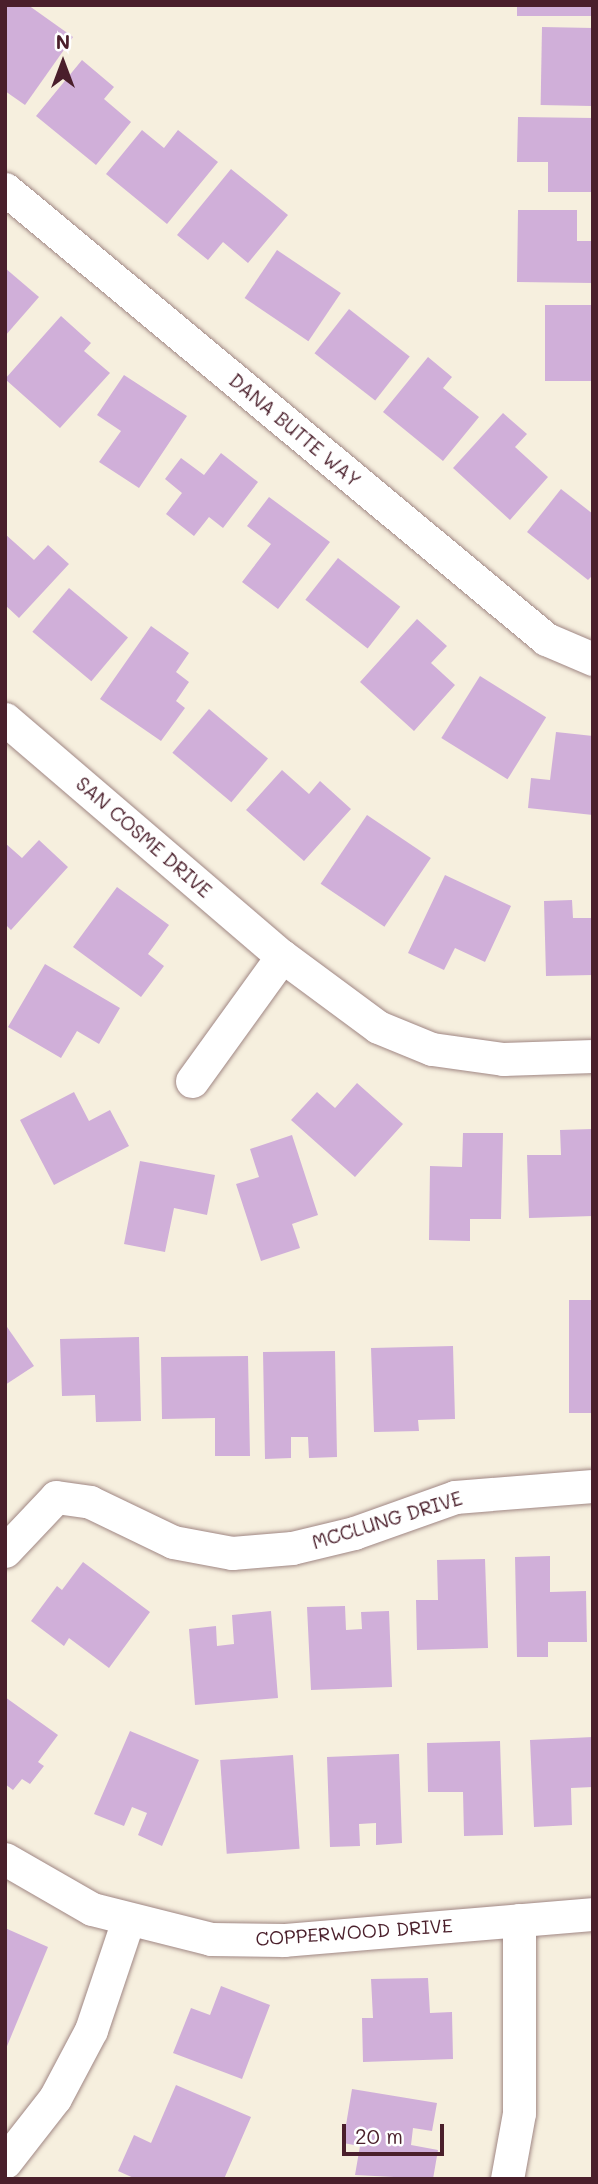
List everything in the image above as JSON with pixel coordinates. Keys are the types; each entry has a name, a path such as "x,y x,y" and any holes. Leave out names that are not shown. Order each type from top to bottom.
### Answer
{"street":[{"name":"DANA BUTTE WAY","path":"5,190 546,639 593,659"},
{"name":"SAN COSME DRIVE","path":"5,719 282,956 378,1027 432,1049 503,1059 593,1056"},
{"path":"192,1081 282,956"},
{"name":"MCCLUNG DRIVE","path":"5,1551 56,1497 90,1502 173,1542 232,1553 292,1548 354,1533 455,1497 593,1486"},
{"name":"COPPERWOOD DRIVE","path":"5,1859 92,1909 211,1939 284,1940 593,1914"},
{"path":"5,2162 55,2098 91,2030 128,1920"},
{"path":"507,2179 519,2113 519,1920"}],"building":[{"path":"28,5 73,37 25,105 5,91 5,6"},
{"path":"517,5 593,5 593,16 517,16"},
{"path":"542,27 593,28 592,106 541,105"},
{"path":"82,60 114,87 104,99 131,122 96,165 36,116"},
{"path":"518,117 593,118 593,192 548,192 548,162 517,162"},
{"path":"142,130 164,148 178,130 218,162 167,224 106,174"},
{"path":"231,169 288,215 248,263 223,242 208,260 177,235"},
{"path":"518,210 577,210 577,241 593,241 593,283 517,282"},
{"path":"277,250 341,293 308,341 245,298"},
{"path":"5,268 39,297 5,336"},
{"path":"545,305 593,305 593,381 545,381"},
{"path":"349,309 410,356 375,401 315,353"},
{"path":"61,316 91,343 84,351 110,373 60,428 5,379"},
{"path":"428,357 452,377 443,388 479,417 443,461 383,412"},
{"path":"124,375 187,416 139,488 99,462 121,431 97,415"},
{"path":"503,413 527,434 515,447 548,477 510,520 453,468"},
{"path":"221,453 258,482 223,528 209,517 194,536 166,514 182,493 165,479 181,458 204,475"},
{"path":"561,489 593,514 593,575 588,580 527,532"},
{"path":"269,497 330,542 278,609 242,582 271,544 247,526"},
{"path":"5,534 34,560 48,545 69,564 19,618 5,605"},
{"path":"338,558 400,607 368,648 305,600"},
{"path":"69,588 128,637 91,681 32,632"},
{"path":"417,619 447,646 431,663 455,685 414,731 360,682"},
{"path":"151,626 189,653 176,672 189,682 176,701 185,708 161,741 100,699"},
{"path":"480,676 546,717 507,779 441,738"},
{"path":"209,709 268,758 231,802 172,753"},
{"path":"556,732 593,736 593,815 528,808 531,778 550,780"},
{"path":"282,770 309,794 320,781 351,809 304,861 246,810"},
{"path":"367,815 431,858 384,927 321,884"},
{"path":"39,840 68,867 11,930 5,924 5,843 22,858"},
{"path":"445,875 511,906 485,962 455,948 444,970 408,953"},
{"path":"117,887 169,925 148,954 164,966 141,997 73,947"},
{"path":"572,900 573,918 593,918 593,975 546,976 544,901"},
{"path":"45,964 120,1008 99,1044 77,1031 61,1058 8,1027"},
{"path":"357,1083 403,1124 355,1177 291,1120 317,1092 335,1108"},
{"path":"74,1092 89,1121 110,1110 129,1146 54,1185 20,1120"},
{"path":"593,1129 593,1216 529,1218 527,1155 561,1155 560,1130"},
{"path":"463,1133 503,1133 501,1219 470,1219 470,1241 429,1240 430,1166 462,1167"},
{"path":"292,1135 318,1215 292,1224 300,1248 261,1261 236,1184 259,1177 250,1149"},
{"path":"140,1161 215,1175 207,1215 174,1208 165,1252 124,1244"},
{"path":"569,1300 593,1300 593,1413 569,1413"},
{"path":"5,1324 34,1366 5,1385"},
{"path":"139,1337 141,1421 96,1422 95,1395 62,1396 60,1339"},
{"path":"453,1346 455,1419 418,1420 419,1431 374,1432 371,1348"},
{"path":"335,1351 337,1457 309,1458 308,1437 291,1437 291,1458 265,1459 263,1352"},
{"path":"248,1356 250,1456 215,1456 215,1418 162,1419 161,1357"},
{"path":"550,1556 550,1592 586,1591 587,1642 548,1642 548,1657 517,1657 515,1557"},
{"path":"485,1559 488,1648 417,1650 416,1600 438,1600 437,1560"},
{"path":"83,1562 150,1612 109,1668 69,1638 64,1646 31,1621 57,1586 62,1590"},
{"path":"345,1606 346,1630 362,1629 361,1612 389,1611 392,1687 311,1690 307,1607"},
{"path":"271,1611 278,1698 195,1705 189,1629 216,1626 217,1646 234,1644 232,1615"},
{"path":"5,1697 58,1735 38,1762 44,1766 30,1784 22,1779 13,1790 5,1784"},
{"path":"130,1731 199,1760 162,1846 138,1835 147,1813 132,1807 124,1826 94,1814"},
{"path":"593,1737 593,1787 571,1788 572,1825 534,1827 530,1740"},
{"path":"500,1741 503,1835 464,1836 463,1792 428,1792 427,1743"},
{"path":"399,1754 402,1843 376,1845 376,1823 359,1824 360,1846 330,1847 327,1757"},
{"path":"293,1755 300,1849 227,1854 220,1760"},
{"path":"5,1928 48,1947 5,2051"},
{"path":"428,1978 430,2013 452,2012 453,2059 363,2062 362,2018 373,2018 371,1979"},
{"path":"221,1986 270,2005 242,2079 173,2053 191,2008 210,2015"},
{"path":"176,2085 251,2117 224,2179 136,2179 118,2171 134,2135 151,2143"},
{"path":"352,2089 437,2103 432,2131 413,2128 411,2145 438,2150 433,2179 355,2175 360,2146 343,2143"}]}
